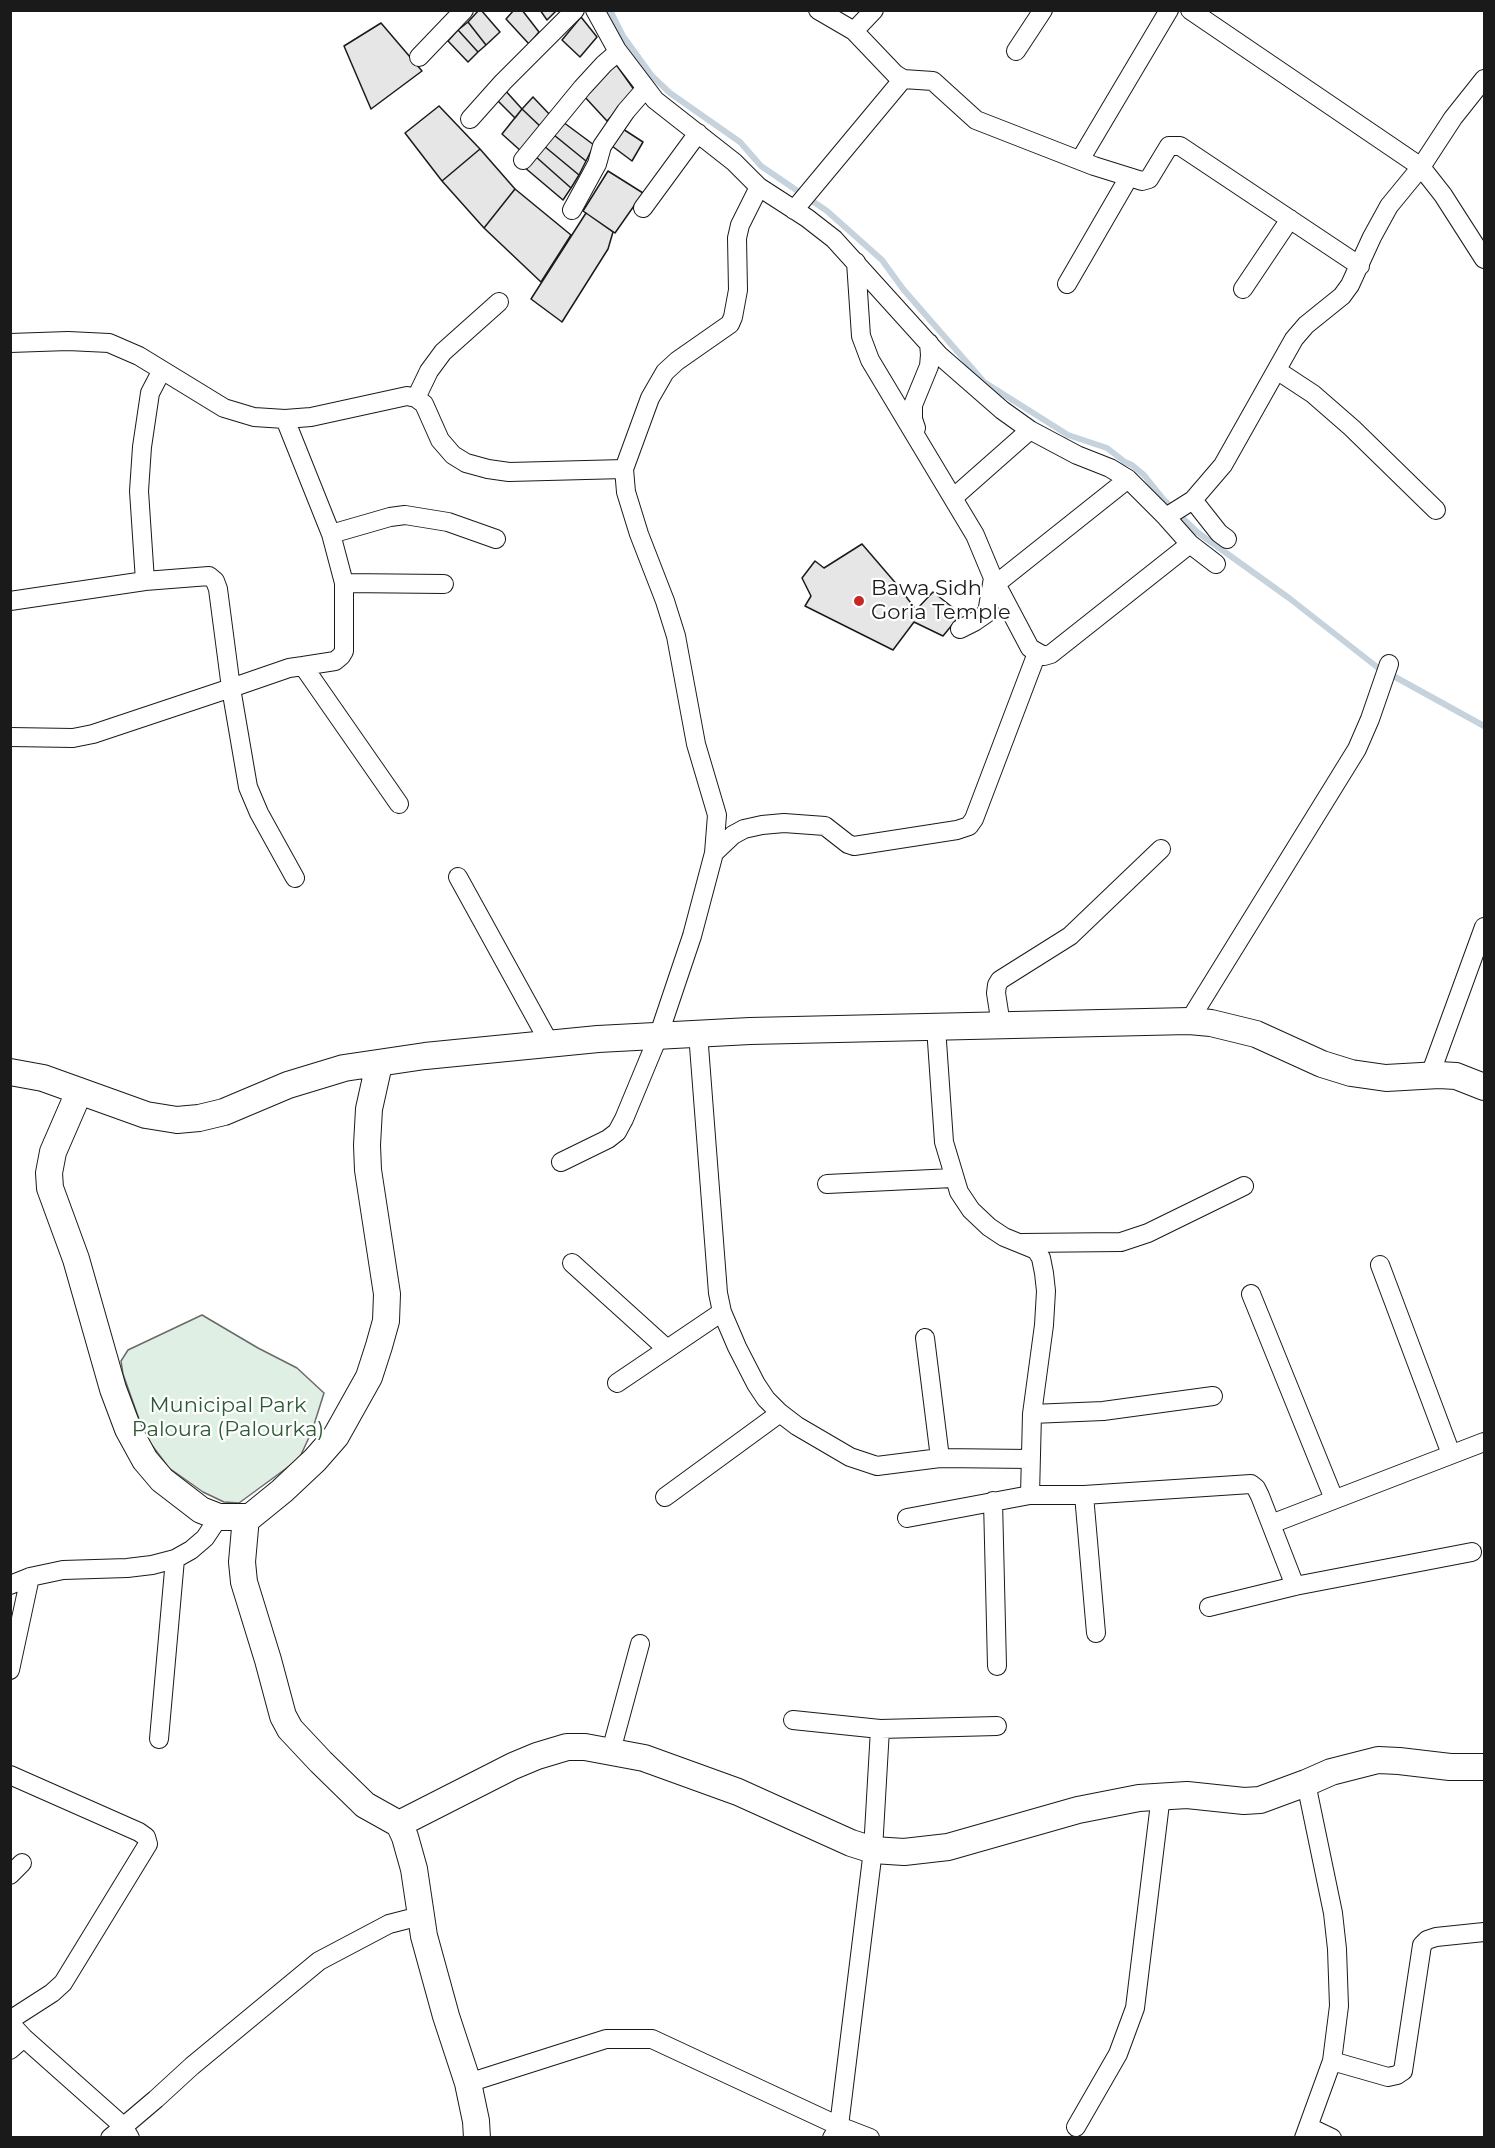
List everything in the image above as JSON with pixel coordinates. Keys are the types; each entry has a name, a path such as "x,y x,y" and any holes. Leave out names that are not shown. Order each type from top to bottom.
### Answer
{"street":[{"path":"419,57 464,10"},
{"path":"470,119 503,82 575,10"},
{"path":"818,10 854,31 886,66 903,78 933,81 976,120 1142,181 1149,179 1169,146 1180,146 1360,266"},
{"path":"854,31 874,10"},
{"path":"1017,51 1043,10"},
{"path":"1080,160 1169,10"},
{"path":"1190,10 1421,167 1443,195 1485,259"},
{"path":"602,12 618,52 664,108 734,162 759,187 802,201 834,240 939,355 1002,410 1030,430 1077,456 1110,468 1128,479 1168,515 1190,544 1216,564"},
{"path":"523,160 582,88 618,52"},
{"path":"802,201 903,78"},
{"path":"1168,515 1190,503 1223,465 1300,332 1342,296 1360,266 1389,206 1421,167 1453,118 1485,79"},
{"path":"572,210 597,164 602,146 646,88"},
{"path":"643,208 698,133"},
{"path":"1067,284 1129,177"},
{"path":"561,1162 599,1145 616,1132 624,1119 658,1037 692,936 714,853 717,815 696,744 676,636 639,534 626,492 624,469 650,398 665,372 730,324 738,290 736,238 759,187"},
{"path":"1243,289 1290,219"},
{"path":"856,262 861,336 870,360 975,535 994,581 1030,648 1044,656 1051,654 1190,544"},
{"path":"416,398 429,371 442,352 499,302"},
{"path":"10,344 68,341 109,343 139,356 224,408 254,417 285,419 334,413 408,396 424,404 440,440 453,455 466,463 509,472 624,469"},
{"path":"920,441 913,419 913,405 929,366 929,343"},
{"path":"145,581 139,491 142,447 150,393 162,370"},
{"path":"1278,370 1313,394 1352,428 1436,510"},
{"path":"10,737 73,738 93,735 289,668 335,661 341,656 344,651 344,583 331,534 285,419"},
{"path":"953,498 1030,430"},
{"path":"960,629 987,613 994,581 1128,479"},
{"path":"1190,503 1227,539"},
{"path":"331,534 405,515 448,522 496,538"},
{"path":"10,601 202,575 209,576 215,581 248,787 259,813 295,878"},
{"path":"344,583 444,584"},
{"path":"714,853 733,835 744,829 773,824 825,826 854,846 957,830 969,826 974,819 1037,653"},
{"path":"303,666 309,671 399,804"},
{"path":"1189,1021 1357,749 1386,671"},
{"path":"1001,1025 996,993 996,985 1000,980 1070,936 1161,849"},
{"path":"458,877 550,1044"},
{"path":"1430,1075 1483,939"},
{"path":"10,1072 43,1078 147,1115 177,1120 224,1112 288,1084 344,1068 425,1056 598,1039 698,1033 1189,1021 1211,1023 1256,1034 1322,1064 1351,1073 1386,1078 1456,1076 1485,1087"},
{"path":"936,1027 944,1142 959,1192 971,1209 989,1227 1004,1237 1036,1250 1041,1258 1046,1291 1044,1325 1032,1414 1030,1495"},
{"path":"698,1033 718,1293 722,1312 737,1347 766,1399 797,1426 850,1457 877,1466 940,1458 1030,1459"},
{"path":"79,1092 53,1152 49,1173 50,1188 76,1259 113,1389 128,1429 145,1460 162,1480 201,1510 219,1517 250,1517 264,1508 315,1460 336,1436 369,1377 379,1346 386,1321 387,1294 368,1170 367,1145 369,1109 379,1064"},
{"path":"827,1184 953,1178"},
{"path":"1018,1243 1121,1242 1148,1233 1244,1186"},
{"path":"572,1263 667,1349"},
{"path":"1380,1265 1451,1454"},
{"path":"1251,1294 1334,1499"},
{"path":"617,1383 722,1312"},
{"path":"925,1338 940,1458"},
{"path":"1032,1414 1103,1411 1213,1396"},
{"path":"665,1497 780,1413"},
{"path":"1271,1524 1485,1442"},
{"path":"907,1518 1030,1495 1084,1495 1251,1484 1256,1488 1295,1586"},
{"path":"1084,1495 1096,1633"},
{"path":"993,1501 997,1666"},
{"path":"246,1516 242,1562 243,1582 283,1716 290,1729 303,1743 366,1805 399,1824 405,1837 414,1869 420,1916 446,2016 468,2083 477,2138"},
{"path":"10,1585 30,1576 81,1568 144,1566 175,1559 191,1550 205,1538 219,1517"},
{"path":"1209,1606 1295,1586 1472,1551"},
{"path":"159,1739 175,1559"},
{"path":"10,1670 30,1576"},
{"path":"611,1751 640,1644"},
{"path":"793,1720 880,1729 997,1726"},
{"path":"836,2132 873,1850 880,1729"},
{"path":"399,1824 537,1756 567,1747 585,1747 644,1758 701,1778 771,1807 832,1836 873,1850 904,1852 948,1847 1078,1810 1161,1795 1187,1795 1244,1801 1260,1800 1306,1784 1331,1772 1378,1761 1450,1767 1485,1767"},
{"path":"10,1774 146,1837 148,1844 63,1983 10,2022 17,2044 121,2134 192,2066 319,1961 389,1924 420,1916"},
{"path":"1306,1784 1333,1913 1339,2006 1332,2061 1307,2132 1332,2138"},
{"path":"1076,2127 1118,2054 1135,2008 1161,1795"},
{"path":"1332,2061 1388,2077 1397,2076 1403,2071 1422,1945 1427,1940 1436,1937 1485,1932"},
{"path":"468,2083 606,2038 652,2040 836,2132 870,2138"}],"green space":[{"name":"Municipal Park Paloura (Palourka)","path":"202,1315 297,1368 324,1393 312,1431 299,1459 239,1503 224,1502 203,1492 169,1468 145,1436 123,1374 121,1361 128,1350"}],"building":[{"path":"479,10 500,32 486,45 468,22"},
{"path":"514,10 522,10 539,32 529,44 506,19"},
{"path":"540,10 557,10 547,20"},
{"path":"581,17 597,37 580,57 562,40"},
{"path":"468,22 486,45 478,52 458,30"},
{"path":"381,23 422,71 371,109 344,46"},
{"path":"458,30 478,52 468,62 448,41"},
{"path":"615,63 635,91 607,121 583,95"},
{"path":"504,89 522,109 515,118 496,99"},
{"path":"533,97 551,116 542,128 522,109"},
{"path":"439,106 480,149 442,181 405,133"},
{"path":"522,109 542,128 522,152 502,134"},
{"path":"563,122 594,145 586,161 554,135"},
{"path":"623,129 643,142 632,161 612,146"},
{"path":"554,135 586,161 579,175 544,146"},
{"path":"544,146 579,175 571,188 535,156"},
{"path":"480,149 515,189 484,228 442,181"},
{"path":"535,156 571,188 563,200 524,167"},
{"path":"608,171 643,193 615,233 583,211"},
{"path":"515,189 571,235 541,282 484,228"},
{"path":"586,213 613,232 608,249 562,322 531,299"},
{"name":"Bawa Sidh Goria Temple","path":"862,544 916,610 933,592 961,614 943,636 914,622 893,650 805,606 811,596 802,578 815,561 824,568"}],"waterway":[{"path":"610,10 623,36 652,76 670,93 740,142 761,166 827,211 882,260 903,289 984,382 1068,435 1107,448 1132,465 1197,532 1289,598 1377,667 1484,726"}],"place":[{"name":"Bawa Sidh Goria Temple","path":"859,601"}]}
